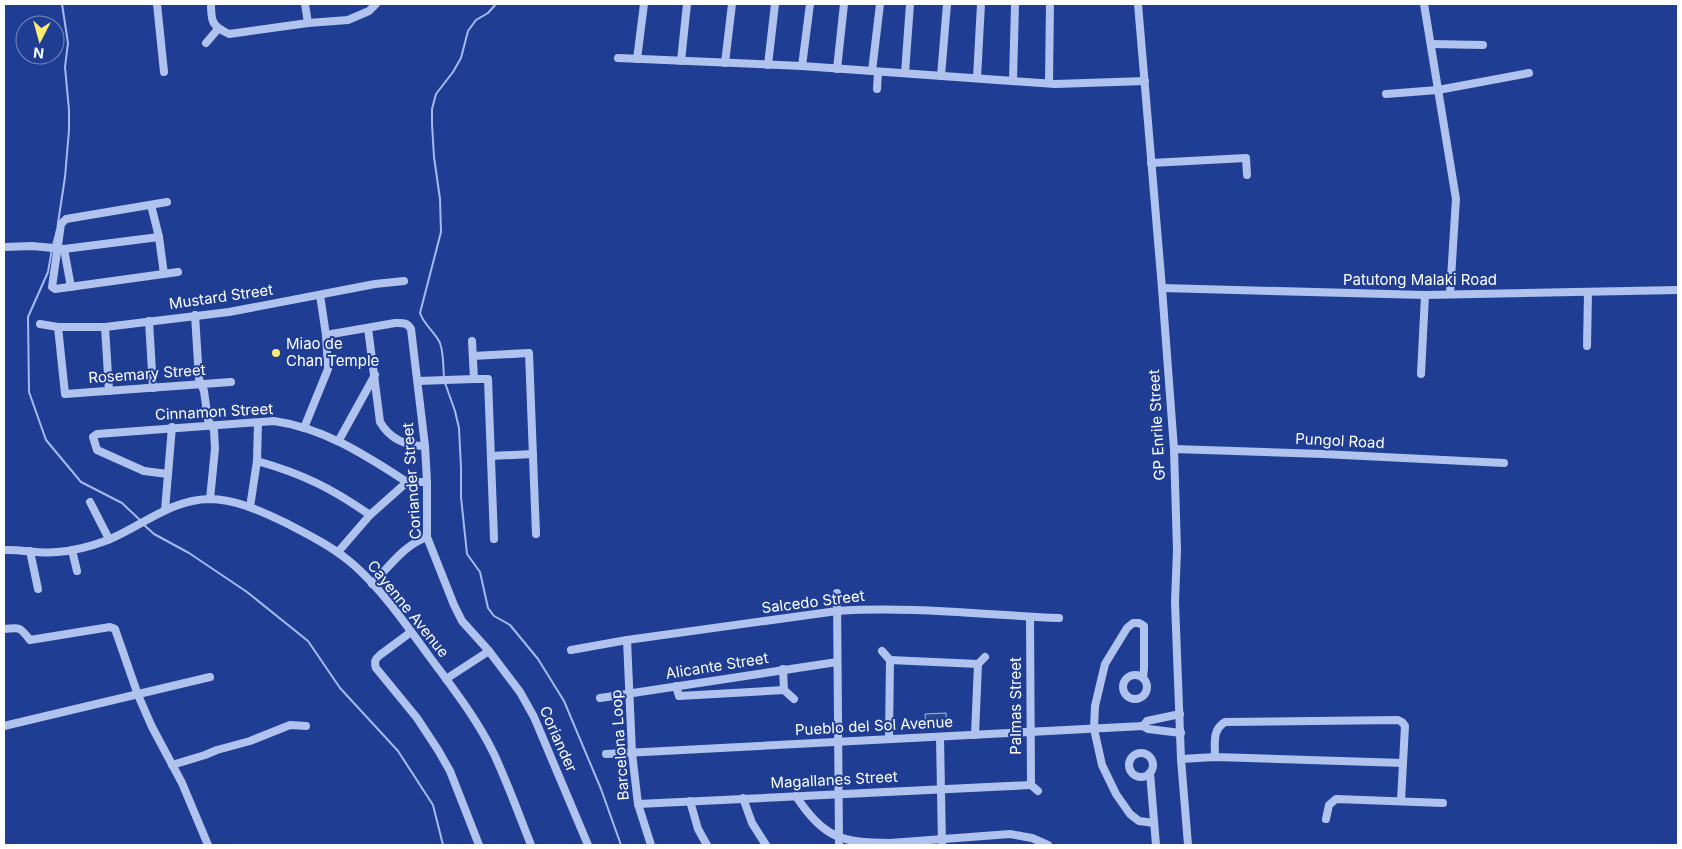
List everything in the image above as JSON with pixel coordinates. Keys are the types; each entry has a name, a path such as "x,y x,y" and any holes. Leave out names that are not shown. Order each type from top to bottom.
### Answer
{"street":[{"path":"157,4 164,72"},
{"path":"211,4 212,21 218,29 229,34 308,23 348,20 369,11 376,4"},
{"path":"305,4 308,23"},
{"path":"638,59 644,4"},
{"path":"681,61 687,4"},
{"path":"725,63 732,4"},
{"path":"768,65 775,4"},
{"path":"802,66 810,4"},
{"path":"837,69 844,4"},
{"path":"877,89 875,71 880,4"},
{"path":"905,73 910,4"},
{"path":"941,76 947,4"},
{"path":"977,78 981,4"},
{"path":"1013,81 1015,4"},
{"path":"1049,83 1050,4"},
{"name":"GP Enrile Street","path":"1138,4 1174,449 1177,550 1175,602 1181,759 1188,845"},
{"path":"1424,4 1456,199 1450,294"},
{"path":"206,43 218,29"},
{"path":"1431,44 1483,45"},
{"path":"618,58 802,66 1049,83 1145,81"},
{"path":"1386,94 1438,90 1528,73"},
{"path":"1151,163 1246,158 1247,175"},
{"path":"167,202 66,219 61,224 56,248 52,289 178,272"},
{"path":"151,206 159,238 164,274"},
{"path":"4,247 56,248 159,238"},
{"path":"56,248 72,287"},
{"name":"Mustard Street","path":"40,324 58,327 105,327 229,312 375,284 404,281"},
{"name":"Patutong Malaki Road","path":"1162,288 1425,295 1678,290"},
{"path":"1587,346 1588,293"},
{"path":"304,428 328,369 326,335 320,295"},
{"path":"1421,374 1425,295"},
{"path":"195,315 199,379 203,384 208,420 214,430 215,449 210,499"},
{"path":"149,321 153,388"},
{"name":"Coriander Street","path":"368,328 404,322 411,329 425,446 427,537 462,621 489,651"},
{"name":"Rosemary Street","path":"58,327 65,394 231,382"},
{"path":"105,327 110,391"},
{"path":"326,335 368,328 380,422 394,438 401,442 425,446"},
{"path":"472,340 474,379"},
{"path":"472,356 529,353 536,534"},
{"path":"339,440 375,375"},
{"path":"418,382 488,379 494,539"},
{"name":"Cinnamon Street","path":"168,474 144,472 97,450 93,437 97,434 274,421 304,428 339,440 407,482"},
{"path":"250,507 257,461 258,423"},
{"path":"165,510 172,428"},
{"name":"Pungol Road","path":"1174,449 1504,463"},
{"path":"491,456 533,454"},
{"path":"257,461 316,481 370,515"},
{"path":"338,552 370,515 407,482 427,482"},
{"name":"Cayenne Avenue","path":"4,550 57,552 72,550 109,539 165,510 192,501 210,499 233,502 272,516 338,552 372,584 411,632 481,732 494,754 531,845"},
{"path":"90,502 109,539"},
{"path":"372,584 415,541 427,537"},
{"path":"72,550 77,570"},
{"path":"30,551 38,589"},
{"path":"837,593 839,842"},
{"name":"Salcedo Street","path":"571,650 627,640 837,611 866,609 911,609 1059,618"},
{"name":"Palmas Street","path":"1030,617 1031,785"},
{"path":"1143,678 1144,626 1139,623 1133,623 1127,628 1104,664 1095,706 1094,729 1102,765 1116,794 1130,814 1139,821 1154,823"},
{"path":"4,629 18,627 23,630 30,640 110,626 115,629 138,695 152,727 182,783 208,845"},
{"path":"411,632 380,655 374,664 417,718 438,750 450,771 479,845"},
{"name":"Barcelona Loop","path":"627,640 632,753 638,804 651,845"},
{"path":"446,680 489,651"},
{"name":"Coriander","path":"489,651 520,692 534,717 588,845"},
{"path":"882,651 890,660 889,739"},
{"path":"975,735 978,664 985,657"},
{"path":"890,660 978,664"},
{"name":"Alicante Street","path":"600,698 837,662"},
{"path":"784,669 784,690"},
{"path":"4,726 210,677"},
{"path":"676,686 679,696 784,690 794,698"},
{"name":"Pueblo del Sol Avenue","path":"1143,726 1147,721 1180,714"},
{"path":"1215,757 1215,735 1218,726 1225,722 1398,720 1404,726 1401,801"},
{"path":"172,765 250,741 290,725 306,726"},
{"name":"Pueblo del Sol Avenue","path":"606,754 1143,726 1148,730 1181,733"},
{"path":"940,737 942,842"},
{"path":"1181,759 1215,757 1403,763"},
{"path":"1150,773 1156,845"},
{"path":"1031,785 1038,791"},
{"name":"Magallanes Street","path":"638,804 1031,785"},
{"path":"796,796 820,826 839,842 890,844 942,842 1010,834 1032,838 1048,845"},
{"path":"743,798 752,823 766,845"},
{"path":"1326,819 1329,805 1336,799 1443,803"},
{"path":"690,801 698,829 706,845"}],"water":[{"path":"946,713 947,725 926,726 925,714"}],"waterway":[{"path":"58,223 65,177 69,130 65,67 68,43 62,4"},
{"path":"444,378 443,356 440,343 420,313 441,232 440,199 434,157 432,109 436,94 461,58 468,31 476,20 488,13 496,4"},
{"path":"53,245 57,230"},
{"path":"52,249 48,272 28,317 29,392 46,440 81,482 122,503 141,521"},
{"path":"445,383 459,428 461,497 467,554 480,572 488,608 494,616 510,625 538,659 564,701 601,789 621,845"},
{"path":"144,525 154,534 189,553 247,592 308,641 340,688 398,751 433,805 443,845"}],"place":[{"name":"Miao de Chan Temple","path":"276,353"}]}
